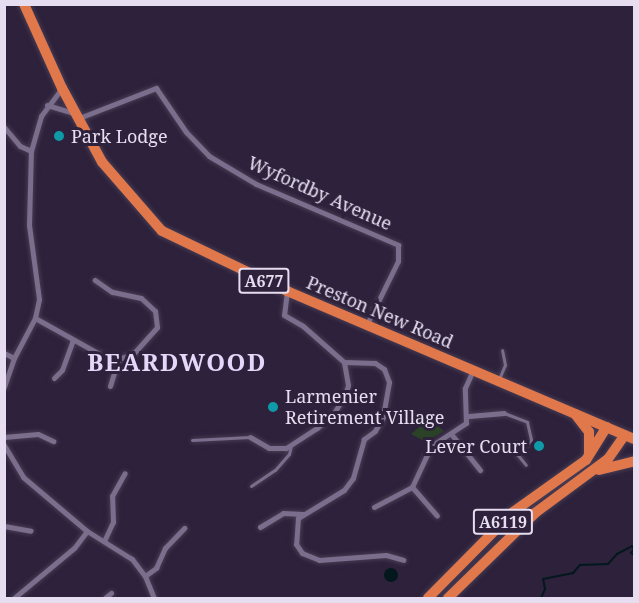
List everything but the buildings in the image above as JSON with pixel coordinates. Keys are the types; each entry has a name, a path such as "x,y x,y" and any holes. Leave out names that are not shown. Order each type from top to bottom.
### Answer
{"highway":[{"name":"Preston New Road","path":"24,4 62,88 120,187 162,231 286,291 630,437"},
{"path":"574,413 589,432 588,457"},
{"name":"A6119","path":"428,598 513,512 588,457 607,427"},
{"name":"A6119","path":"448,598 535,513 590,474 630,437"},
{"name":"A6119","path":"590,474 634,461"}],"street":[{"path":"4,387 14,358 35,318 39,291 29,225 31,151 47,105 62,88"},
{"name":"Wyfordby Avenue","path":"78,116 156,88 186,132 216,160 256,184 398,245 398,261 367,324"},
{"path":"47,105 58,105 78,116"},
{"path":"4,127 20,146 31,151"},
{"path":"35,318 73,340 118,360 133,354 157,327 158,318 147,301 112,292 95,280"},
{"path":"260,527 283,513 303,514 344,490 353,477 364,439 375,432 383,417 389,382 384,369 375,363 344,362 284,315 286,291"},
{"path":"54,378 62,370 73,340"},
{"path":"4,353 14,358"},
{"path":"110,386 118,360"},
{"path":"250,437 269,448 291,446 317,428 342,402 348,385 344,362"},
{"path":"469,416 465,388 474,369"},
{"path":"374,507 412,487 431,446 452,435 469,416 504,413"},
{"path":"4,437 38,434 52,441"},
{"path":"452,435 480,470"},
{"path":"4,445 7,457 44,498 87,531 105,539 132,559 145,576 154,598"},
{"path":"105,539 113,522 112,496 125,473"},
{"path":"412,487 437,516"},
{"path":"303,514 294,535 302,553 329,561 386,555 403,560"},
{"path":"4,526 31,531"},
{"path":"145,576 156,568 165,548 184,528"},
{"path":"14,598 74,548 87,531"},
{"path":"105,598 111,592"}],"lane":[{"path":"499,380 505,365 502,350"},
{"path":"504,413 527,422 531,440 517,454 526,465"},
{"path":"192,440 250,437"},
{"path":"251,486 274,470 289,454 291,446"}],"green space":[{"path":"429,419 444,431 426,442 411,434"}],"water":[{"path":"388,568 394,568 398,575 394,582 388,582 384,578 384,572"}],"waterway":[{"path":"541,598 545,589 543,579 573,573 580,565 608,564 617,554 632,546 634,549 631,553 634,555"}],"place":[{"name":"Park Lodge","path":"59,136"},
{"name":"Larmenier Retirement Village","path":"273,407"},
{"name":"Lever Court","path":"539,446"}],"district":[{"name":"BEARDWOOD","path":"177,362"}]}
